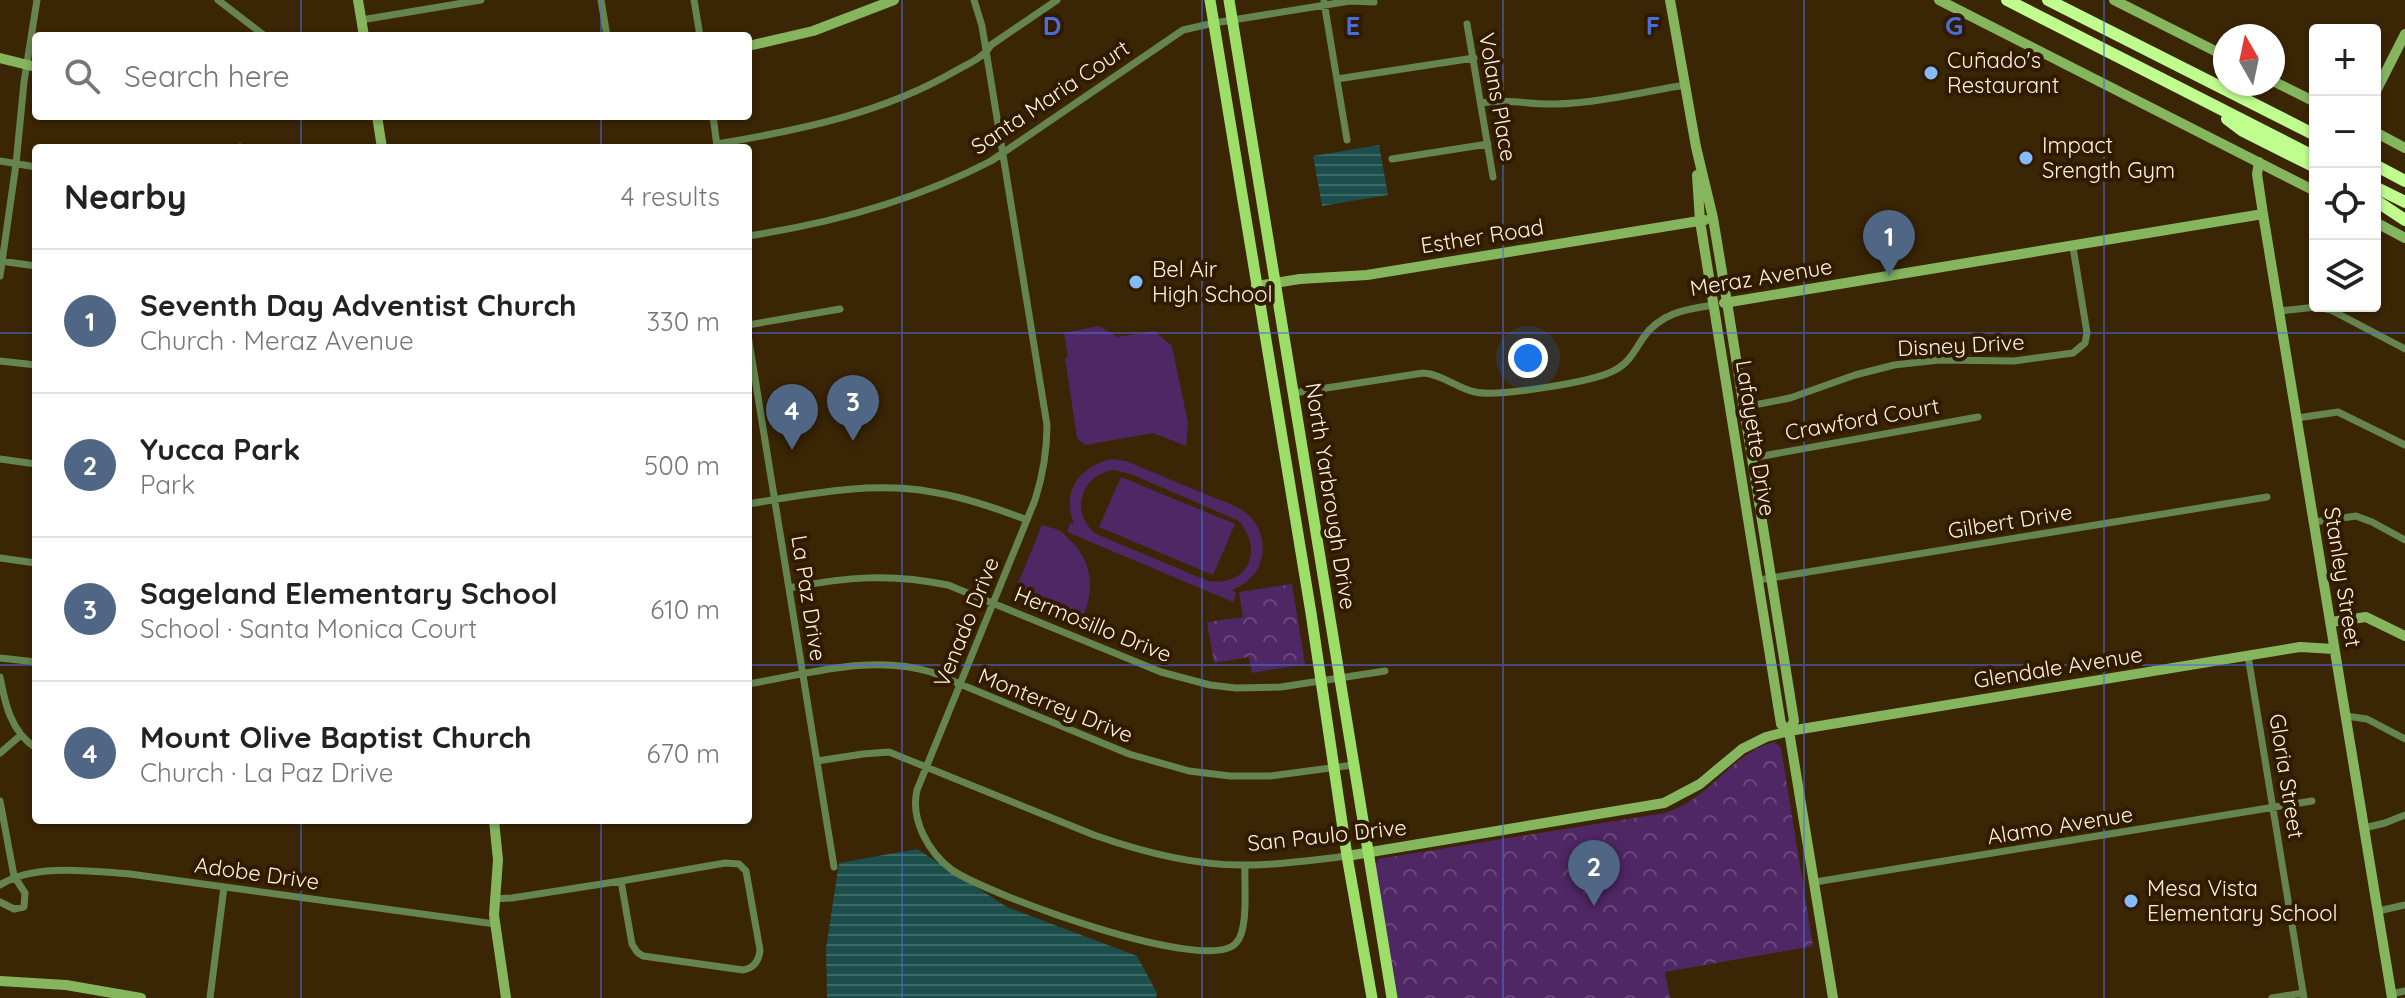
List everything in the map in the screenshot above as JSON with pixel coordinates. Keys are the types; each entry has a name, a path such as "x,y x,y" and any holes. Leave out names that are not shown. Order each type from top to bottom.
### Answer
{"highway":[{"path":"2007,0 2309,154"},
{"path":"2048,0 2309,132"},
{"path":"2202,100 2243,131 2309,164"},
{"path":"2381,162 2405,172"},
{"path":"2381,168 2405,181"},
{"path":"2381,190 2405,202"},
{"path":"2381,204 2405,220"}],"main road":[{"name":"North Yarbrough Drive","path":"1210,0 1372,998"},
{"name":"North Yarbrough Drive","path":"1229,0 1392,998"},
{"path":"1231,123 1249,121"},
{"path":"1364,950 1384,946"}],"street":[{"path":"34,32 37,0"},
{"path":"218,0 260,32"},
{"path":"358,0 363,32"},
{"path":"361,20 481,0"},
{"path":"601,0 606,32"},
{"path":"694,0 699,32"},
{"path":"752,45 813,31 894,0"},
{"name":"Venado Drive","path":"974,0 982,26 1003,152 1047,425 1047,449 1042,477 1027,520 926,765 915,807 925,838 954,871 1056,915 1111,933 1182,948 1216,952 1229,949 1239,939 1243,929 1245,866"},
{"path":"727,144 869,110 946,77 986,53 991,45 1057,0"},
{"name":"Lafayette Drive","path":"1670,0 1727,302 1794,721 1789,731 1833,998"},
{"path":"1939,0 2309,188"},
{"path":"2114,0 2213,50"},
{"path":"1324,2 1347,140"},
{"name":"Santa Maria Court","path":"752,235 826,222 901,200 967,174 1174,35 1193,27 1324,2 1374,2"},
{"name":"Volans Place","path":"1467,24 1493,177"},
{"path":"2381,81 2405,34"},
{"path":"0,58 31,66 0,276"},
{"path":"1337,79 1474,58"},
{"path":"1481,103 1498,100 1573,103 1685,85"},
{"path":"2285,87 2309,99"},
{"path":"378,120 381,144"},
{"path":"714,120 717,144"},
{"path":"2381,135 2405,148"},
{"path":"1392,159 1488,144"},
{"name":"Lafayette Drive","path":"1696,147 1700,221 1781,724 1789,731"},
{"path":"0,161 32,166"},
{"name":"Stanley Street","path":"2259,162 2257,174 2263,214 2391,996"},
{"name":"Meraz Avenue","path":"1294,393 1423,373 1437,375 1472,392 1491,395 1590,379 1610,373 1626,362 1652,328 1682,310 2263,214"},
{"name":"Esther Road","path":"1256,286 1367,275 1713,218"},
{"path":"2381,225 2405,238"},
{"name":"Disney Drive","path":"1744,407 1810,393 1838,380 1894,365 1939,360 2014,361 2077,351 2085,343 2087,333 2073,247"},
{"path":"1,262 32,266"},
{"path":"2280,311 2317,307 2331,310 2405,349"},
{"path":"752,324 840,309"},
{"name":"La Paz Drive","path":"752,359 834,867"},
{"path":"0,361 32,365"},
{"path":"2297,418 2338,412 2405,445"},
{"name":"Crawford Court","path":"1752,458 1978,417"},
{"path":"0,459 32,463"},
{"path":"752,503 836,490 903,488 961,498 1027,520"},
{"name":"Gilbert Drive","path":"1759,580 2267,497"},
{"path":"2314,522 2356,516 2405,540"},
{"path":"0,558 32,562"},
{"name":"Hermosillo Drive","path":"789,588 852,578 903,577 948,585 1161,672 1210,685 1257,689 1385,671"},
{"path":"2331,622 2366,617 2405,636"},
{"name":"Glendale Avenue","path":"1789,731 2300,647 2334,649"},
{"name":"Gloria Street","path":"2248,656 2303,995"},
{"path":"0,658 32,662"},
{"name":"Monterrey Drive","path":"752,683 866,664 900,665 931,672 1129,754 1177,768 1247,776 1287,775 1353,765"},
{"path":"0,677 9,713 21,735 32,745"},
{"path":"2346,716 2367,719 2405,739"},
{"name":"San Paulo Drive","path":"817,761 881,752 900,755 1128,847 1172,857 1245,866 1369,853 1664,803 1700,784 1742,749 1766,737 1789,731"},
{"path":"0,753 21,735"},
{"path":"0,801 14,876 25,893 24,907 14,909 0,902"},
{"name":"Alamo Avenue","path":"1815,882 2312,801"},
{"path":"2364,828 2405,815"},
{"path":"494,824 498,860 495,924 506,998"},
{"path":"494,899 734,863 743,866 749,883 760,950 757,962 743,970 643,956 632,944 621,881"},
{"name":"Adobe Drive","path":"0,885 14,876 92,871 495,924"},
{"path":"210,998 224,887"},
{"path":"2378,911 2405,905"},
{"path":"0,981 66,985 141,998"},
{"path":"2391,996 2405,991"},
{"path":"2272,998 2303,995"}],"green space":[{"path":"1099,326 1117,337 1154,331 1172,346 1188,423 1186,446 1153,433 1085,445 1077,438 1064,333"},
{"path":"1112,459 1126,461 1233,505 1252,518 1262,541 1261,560 1250,578 1232,590 1236,593 1233,602 1067,532 1070,523 1074,524 1070,501 1076,482 1100,462","holes":["1114,470 1131,474 1239,521 1246,532 1251,555 1242,573 1222,581 1208,581 1096,534 1083,516 1081,506 1087,486 1103,473"]},
{"path":"1121,477 1235,524 1213,575 1099,527"},
{"path":"1042,525 1064,534 1085,562 1090,591 1081,621 1017,594 1016,588"},
{"path":"1292,584 1305,664 1252,673 1249,657 1214,663 1207,622 1243,617 1239,592"},
{"path":"1775,742 1781,748 1813,946 1665,972 1670,998 1397,998 1375,866 1378,859 1665,813 1693,799 1741,759"}],"water":[{"path":"1379,145 1388,195 1322,206 1313,156"},
{"path":"917,849 1007,907 1137,956 1157,993 1156,998 827,998 826,948 839,863"}],"place":[{"name":"Cuñado's Restaurant","path":"1931,73"},
{"name":"Impact Srength Gym","path":"2026,158"},
{"name":"Seventh Day Adventist Church","path":"1889,276"},
{"name":"Bel Air High School","path":"1136,282"},
{"name":"Sageland Elementary School","path":"853,441"},
{"name":"Mount Olive Baptist Church","path":"792,450"},
{"name":"Mesa Vista Elementary School","path":"2131,901"},
{"name":"Yucca Park","path":"1594,906"}]}
